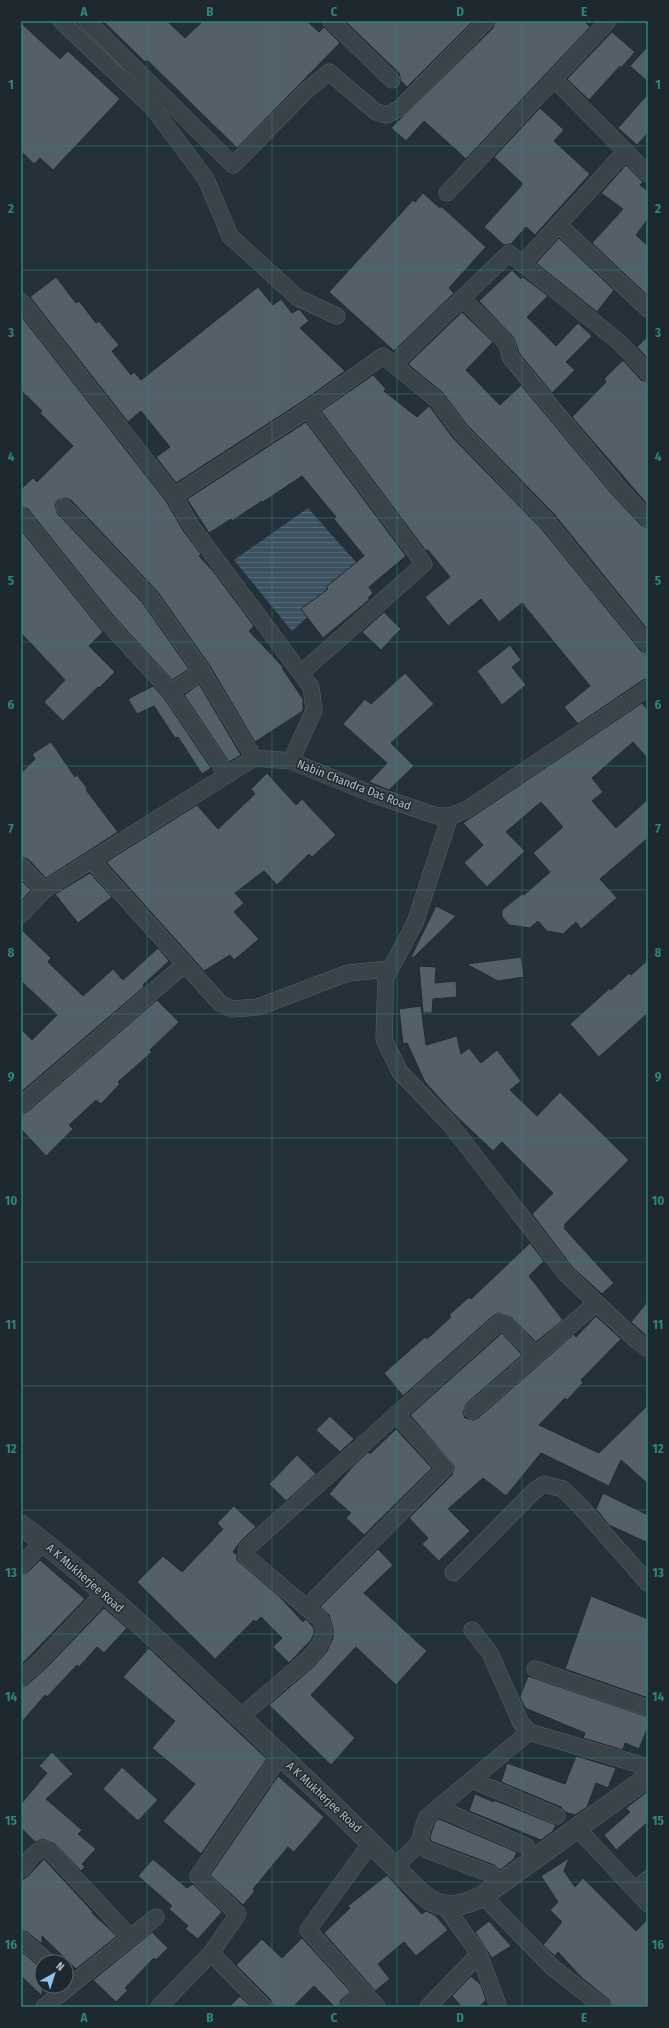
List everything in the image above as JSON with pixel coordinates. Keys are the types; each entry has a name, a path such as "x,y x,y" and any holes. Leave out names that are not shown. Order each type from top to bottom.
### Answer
{"street":[{"path":"62,21 153,108 206,179 230,236 298,298 337,316"},
{"path":"87,21 233,165 306,91 329,72 376,112 387,116 400,108 486,21"},
{"path":"331,21 392,80"},
{"path":"447,193 608,21"},
{"path":"554,79 648,174"},
{"path":"523,263 625,152"},
{"path":"559,225 648,309"},
{"path":"394,364 509,252 619,342 648,373"},
{"path":"460,300 469,305 502,338 507,344 510,357 619,488 648,519"},
{"path":"21,301 174,496 192,527 311,687 314,710 291,761"},
{"path":"174,496 308,409 383,356 437,400 460,431 547,521 648,644"},
{"path":"301,673 424,564 308,409"},
{"path":"21,914 44,890 254,758 202,671 149,596 64,507"},
{"path":"21,515 106,620 171,692 227,774"},
{"path":"171,692 202,671"},
{"name":"Nabin Chandra Das Road","path":"254,758 291,761 372,794 437,816 450,816 466,810 648,688"},
{"path":"450,816 415,923 386,977 384,1039 400,1072 450,1124 566,1274 648,1349"},
{"path":"91,860 220,1003 232,1009 258,1006 348,973 390,969"},
{"path":"21,866 44,890"},
{"path":"21,1105 185,964"},
{"path":"472,1411 596,1303"},
{"path":"240,1717 318,1649 325,1636 325,1627 320,1619 246,1556 247,1548 500,1322 508,1326 536,1356"},
{"path":"306,1608 445,1468 396,1414"},
{"path":"453,1573 534,1491 544,1484 563,1489 580,1506 648,1583"},
{"name":"A K Mukherjee Road","path":"21,1524 104,1593 240,1717 372,1843 423,1894 444,1906"},
{"path":"21,1566 44,1542"},
{"path":"21,1678 42,1659 104,1593"},
{"path":"472,1630 490,1653 521,1723 529,1732 648,1767"},
{"path":"535,1668 648,1708"},
{"path":"395,1867 420,1842 422,1830 427,1817 529,1732"},
{"path":"159,2007 211,1953 238,1914 198,1876 280,1756"},
{"path":"444,1906 462,1905 483,1896 648,1777"},
{"path":"472,1780 557,1816"},
{"path":"438,1808 526,1846"},
{"path":"577,1828 648,1904"},
{"path":"420,1842 427,1850 491,1874"},
{"path":"372,1843 308,1930 377,2007"},
{"path":"21,1870 34,1854 44,1848 51,1852 130,1938"},
{"path":"635,1890 648,1879"},
{"path":"483,1896 552,1967 603,2007"},
{"path":"444,1906 479,1954 498,2005 497,2007"},
{"path":"74,1977 130,1938 156,1917"},
{"path":"21,1939 39,1954"},
{"path":"211,1953 264,2007"},
{"path":"428,2007 479,1954"},
{"path":"347,2007 364,1993"},
{"path":"44,2007 56,1994"}],"water":[{"path":"308,508 361,568 292,631 234,560"}],"building":[{"path":"103,21 167,21 185,38 203,21 307,21 319,32 324,27 340,43 237,148 147,60 145,62"},
{"path":"345,21 473,21 407,87 401,81 399,73"},
{"path":"495,21 584,21 590,27 466,159 424,121 406,141 391,128 493,28"},
{"path":"21,23 60,59 68,51 120,99 53,170 40,158 34,164 21,151"},
{"path":"612,32 635,52 589,100 567,79"},
{"path":"648,46 648,82 630,66"},
{"path":"648,94 648,133 637,145 618,128"},
{"path":"540,108 564,130 554,141 590,174 535,235 526,227 511,244 504,245 484,227 523,184 494,157"},
{"path":"626,165 643,182 640,185 648,191 648,219 636,235 648,246 648,296 592,243 623,209 601,193"},
{"path":"423,193 440,208 441,206 486,247 449,288 454,293 394,351 329,292 413,200 415,202"},
{"path":"559,238 614,290 597,312 536,263"},
{"path":"512,270 521,279 523,277 548,296 527,317 556,346 578,323 592,336 566,362 575,370 552,393 519,353 514,338 479,301"},
{"path":"56,277 76,303 79,301 96,323 99,321 119,345 112,351 131,375 134,372 141,380 258,287 273,305 281,299 292,313 299,309 309,321 300,328 345,371 303,401 176,483 156,457 170,447 141,411 128,422 30,297"},
{"path":"462,312 493,342 466,370 500,405 521,385 612,494 641,525 648,528 648,630 554,514 467,425 443,393 408,364"},
{"path":"21,316 166,501 184,532 201,554 199,556 213,571 254,626 249,631 283,667 282,668 303,699 303,711 255,742 210,666 157,591 71,500 66,498 58,500 55,505 57,513 142,602 189,669 172,680 112,614 28,509 21,506 21,489 33,478 37,482 73,446 40,413 42,411 21,390"},
{"path":"648,336 648,359 637,347"},
{"path":"622,361 624,361 641,380 648,382 648,505 572,417 606,382 604,379"},
{"path":"373,375 386,389 384,391 417,417 429,406 453,438 540,527 641,651 648,654 648,679 643,680 578,724 564,707 590,686 522,603 499,622 481,599 448,626 425,597 450,577 428,550 426,551 321,411"},
{"path":"306,422 406,556 369,587 373,593 368,598 370,599 323,638 301,609 328,589 326,587 364,556 334,519 336,517 302,476 232,521 231,519 209,533 187,499"},
{"path":"21,530 103,632 89,646 115,672 63,721 44,702 65,680 21,633"},
{"path":"384,612 401,629 381,650 362,632"},
{"path":"510,645 521,660 512,667 526,685 502,705 477,671"},
{"path":"405,673 434,704 391,743 414,766 389,790 369,782 387,763 343,724 365,699 371,704"},
{"path":"199,684 241,755 229,762 184,695"},
{"path":"153,686 164,698 211,768 202,774 178,737 175,738 154,706 137,714 128,699"},
{"path":"642,703 648,710 648,759 633,742 592,778 603,792 592,801 616,828 648,799 648,838 600,879 617,898 581,929 576,922 563,934 547,931 538,921 530,928 509,925 502,917 502,910 522,894 524,895 550,872 533,853 563,827 541,802 506,832 525,851 487,887 464,863 483,845 463,823"},
{"path":"51,742 75,777 77,775 87,788 86,790 118,832 46,878 28,859 21,857 21,773 35,759 32,754"},
{"path":"267,773 296,805 302,799 336,835 312,857 309,854 277,885 264,871 235,893 244,903 234,912 259,939 234,960 230,955 204,971 106,862 197,805 218,829 255,794 251,789"},
{"path":"90,873 112,897 78,923 55,894"},
{"path":"21,880 31,890 21,901"},
{"path":"436,906 456,916 413,958 411,957"},
{"path":"21,929 51,958 48,962 83,996 113,969 123,980 158,948 169,961 143,985 144,987 21,1092 21,1029 32,1040 57,1015 21,981"},
{"path":"521,957 524,977 498,981 466,964"},
{"path":"648,960 648,1013 599,1057 570,1024 610,988 611,990 629,973 631,975"},
{"path":"419,966 436,967 435,983 456,981 457,997 433,999 432,1013 423,1013"},
{"path":"157,1000 179,1022 150,1050 152,1052 118,1082 120,1084 101,1104 96,1100 69,1125 73,1129 46,1156 21,1129 21,1114 27,1112"},
{"path":"421,1006 426,1045 457,1036 461,1054 469,1048 481,1063 497,1050 521,1081 510,1090 537,1116 560,1092 629,1160 564,1225 566,1226 564,1228 614,1283 602,1294 573,1268 532,1214 553,1193 502,1142 493,1151 452,1112 425,1082 407,1043 403,1044 399,1009"},
{"path":"530,1243 544,1261 529,1276 563,1320 536,1342 512,1318 499,1313 494,1315 403,1396 384,1373 425,1337 427,1339 451,1317 449,1315 469,1297 471,1299"},
{"path":"648,1301 648,1337 631,1322"},
{"path":"596,1316 621,1339 581,1380 583,1383 567,1400 565,1398 539,1425 599,1453 648,1405 648,1484 621,1460 609,1486 541,1453 506,1496 483,1478 448,1509 470,1531 439,1561 422,1544 428,1538 409,1518 452,1475 454,1466 410,1415 502,1333 522,1355 466,1404 463,1412 465,1418 473,1420 478,1418 574,1334 576,1337"},
{"path":"330,1416 354,1439 340,1452 316,1430"},
{"path":"396,1429 432,1468 364,1535 346,1518 351,1513 329,1494 354,1465 368,1452 370,1454"},
{"path":"297,1455 316,1474 286,1501 269,1484"},
{"path":"603,1493 648,1515 648,1543 609,1525 596,1509"},
{"path":"234,1506 256,1527 241,1541 233,1552 237,1555 237,1560 280,1597 303,1622 306,1619 314,1628 314,1634 311,1640 289,1663 273,1647 282,1638 261,1617 256,1622 254,1620 215,1659 137,1582 163,1556 182,1572 223,1529 217,1523"},
{"path":"378,1549 393,1565 364,1593 427,1651 396,1685 356,1647 311,1695 355,1738 331,1765 269,1705 314,1666 327,1651 333,1638 333,1629 329,1615 320,1607"},
{"path":"40,1560 85,1599 21,1665 21,1575 28,1572"},
{"path":"591,1596 648,1619 648,1698 565,1669"},
{"path":"104,1608 127,1628 104,1653 97,1647 79,1667 77,1665 47,1697 45,1695 21,1723 21,1687 27,1685 48,1666"},
{"path":"149,1648 267,1759 201,1854 163,1821 195,1784 152,1748 175,1721 123,1677"},
{"path":"528,1676 648,1717 648,1727 639,1749 625,1743 623,1750 583,1738 585,1733 525,1708 520,1697"},
{"path":"52,1752 73,1774 46,1799 82,1830 78,1834 96,1849 82,1864 85,1867 81,1871 55,1844 43,1839 35,1842 21,1828 21,1804 47,1773 39,1766"},
{"path":"576,1756 616,1768 608,1788 596,1783 587,1807 575,1815 565,1812 561,1807 501,1782 507,1763 565,1784"},
{"path":"122,1767 158,1800 138,1821 103,1789"},
{"path":"278,1776 324,1817 294,1852 288,1847 253,1889 255,1891 243,1905 210,1875"},
{"path":"648,1791 648,1822 616,1850 604,1835 630,1812 626,1808"},
{"path":"475,1794 556,1825 553,1831 541,1840 469,1811"},
{"path":"439,1819 517,1852 514,1859 500,1870 494,1865 433,1842 430,1839 431,1834 435,1822"},
{"path":"569,1858 564,1871 575,1887 583,1878 636,1931 648,1919 648,2007 612,2007 609,2000 581,1977 558,1952 555,1956 543,1945 562,1922 550,1910 558,1902 541,1876"},
{"path":"44,1859 93,1912 92,1913 117,1936 76,1969 74,1967 74,1954 61,1954 42,1936 42,1944 27,1932 21,1930 21,1881 28,1876"},
{"path":"153,1859 187,1888 193,1884 222,1912 198,1939 185,1929 188,1926 169,1909 172,1906 138,1876"},
{"path":"387,1875 422,1914 426,1911 435,1915 448,1930 416,1956 404,1942 378,1964 390,1979 375,1991 324,1933 350,1908 348,1906"},
{"path":"489,1921 511,1946 492,1958 475,1932"},
{"path":"152,1932 168,1948 156,1960 154,1958 125,1988 128,1990 116,2002 93,1980"},
{"path":"302,1938 351,1992 341,2000 338,2007 335,2007 314,1986 293,2007 273,2007 271,2000 236,1965 262,1939 282,1958"},
{"path":"21,1951 34,1962 34,1988 21,1976"},
{"path":"471,1976 481,1985 486,2000 479,2007 462,2007 452,1996"},
{"path":"240,1996 251,2007 229,2007"}]}
